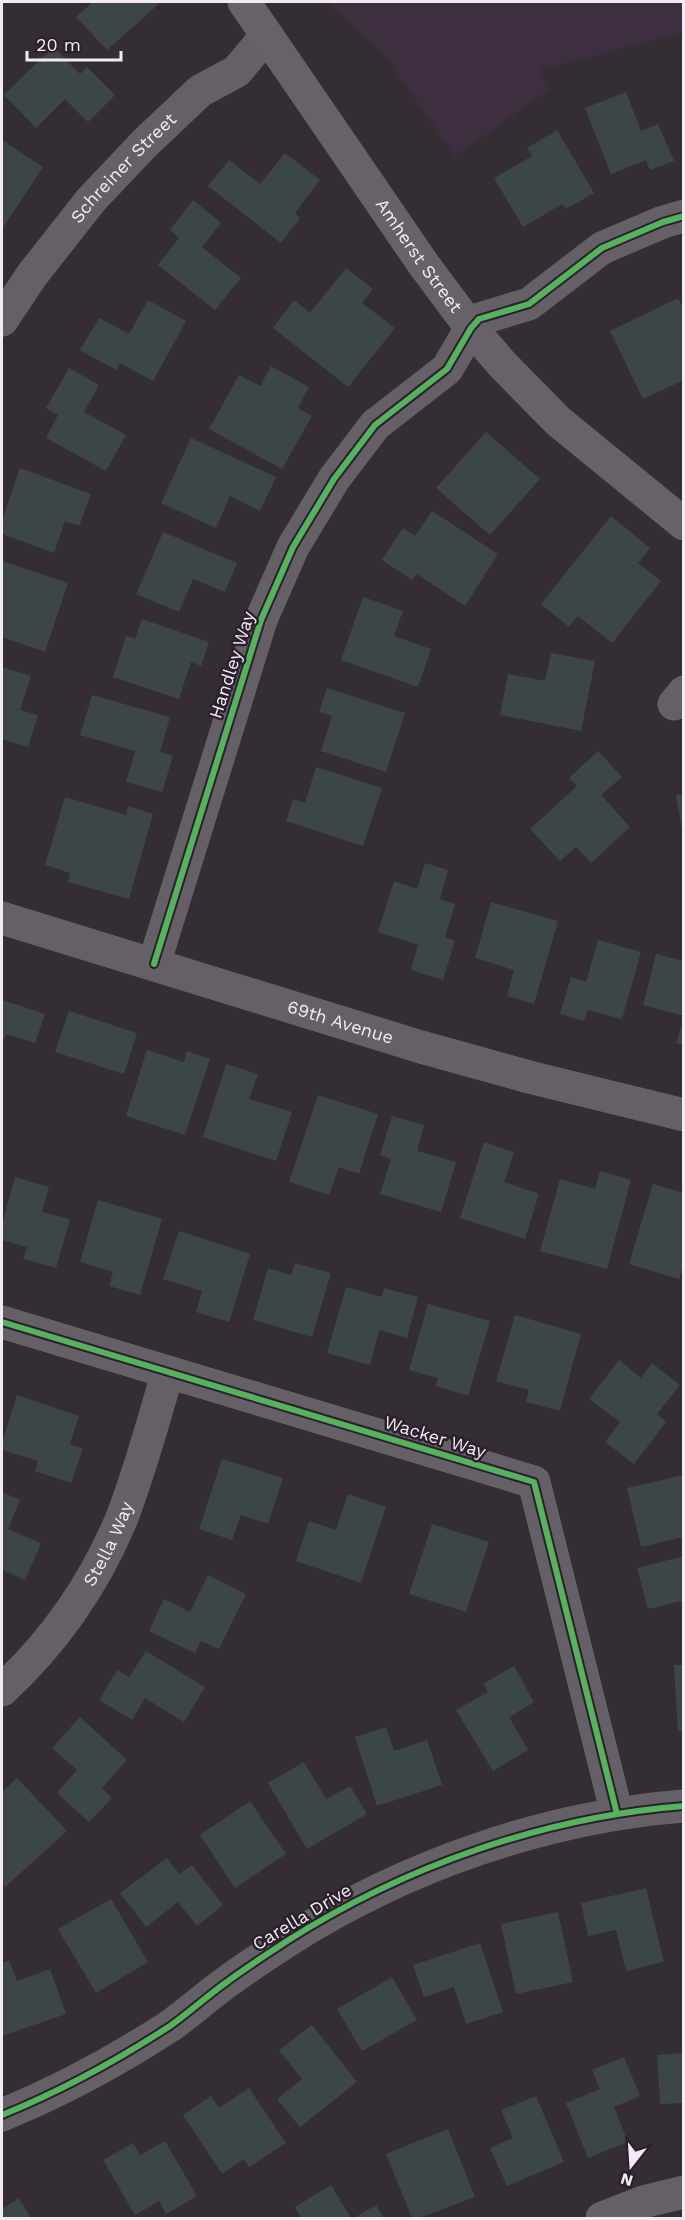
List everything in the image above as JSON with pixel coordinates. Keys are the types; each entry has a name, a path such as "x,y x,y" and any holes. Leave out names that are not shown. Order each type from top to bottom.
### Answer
{"street":[{"name":"Amherst Street","path":"244,2 424,265 471,328 502,364 558,421 684,524"},
{"name":"Schreiner Street","path":"2,320 32,276 99,192 144,144 200,91 237,71 266,36"},
{"path":"471,328 479,319 529,304 602,248 684,216"},
{"name":"Handley Way","path":"154,964 261,620 293,547 334,479 375,425 447,369 471,328"},
{"name":"69th Avenue","path":"2,918 518,1074 684,1115"},
{"name":"Wacker Way","path":"2,1322 534,1482 617,1814"},
{"name":"Stella Way","path":"2,1690 56,1632 90,1582 120,1521 168,1372"},
{"name":"Carella Drive","path":"2,2115 47,2096 98,2070 171,2025 224,1984 288,1940 369,1894 455,1857 544,1829 617,1814 684,1806"},
{"path":"602,2218 643,2202 684,2192"}],"shaded area":[{"path":"327,2 683,2 683,32 540,70 550,89 455,156 386,57"}],"building":[{"path":"93,2 161,2 107,50 76,17"},
{"path":"53,47 80,74 87,67 115,95 88,122 65,99 36,128 4,95"},
{"path":"626,92 641,131 658,124 674,161 650,170 646,160 611,174 585,108"},
{"path":"557,130 594,193 566,209 562,204 523,227 494,178 532,156 527,148"},
{"path":"2,140 43,167 2,229"},
{"path":"285,153 320,180 295,213 300,218 281,243 208,186 229,160 260,184"},
{"path":"193,200 221,223 202,247 241,278 215,310 158,265 179,238 170,230"},
{"path":"346,268 373,289 362,303 395,328 348,387 273,328 294,300 310,313"},
{"path":"678,298 684,309 684,380 643,399 610,331"},
{"path":"148,300 186,321 153,381 120,363 116,370 80,350 99,318 129,334"},
{"path":"271,366 309,387 298,408 312,416 282,469 209,429 239,375 260,386"},
{"path":"69,368 99,385 84,412 126,435 106,471 46,438 58,415 46,408"},
{"path":"486,432 540,479 490,535 436,488"},
{"path":"191,438 276,477 260,511 230,496 216,528 161,503"},
{"path":"20,468 91,494 79,526 65,521 54,553 2,534 2,520"},
{"path":"432,511 498,554 465,606 417,574 412,580 382,560 403,528 415,536"},
{"path":"611,516 650,548 638,563 661,581 612,643 578,616 569,627 541,604"},
{"path":"163,532 237,563 225,592 193,579 179,612 136,594"},
{"path":"2,561 68,583 45,652 2,637"},
{"path":"363,597 403,611 394,636 431,649 418,687 341,660"},
{"path":"142,619 209,642 201,666 191,662 179,699 113,677 126,636 135,639"},
{"path":"551,653 595,661 581,731 500,715 508,674 545,681"},
{"path":"2,667 31,676 20,710 38,715 28,747 2,739"},
{"path":"327,688 405,713 386,772 321,751 332,716 319,712"},
{"path":"92,695 170,717 160,752 173,756 162,792 126,782 135,751 80,735"},
{"path":"598,751 622,777 601,795 630,827 591,863 576,847 560,861 530,829 577,786 569,778"},
{"path":"316,767 382,788 363,846 286,821 293,799 305,803"},
{"path":"684,794 684,829 682,829 676,795"},
{"path":"65,797 126,815 128,806 153,814 129,899 68,882 70,873 45,865"},
{"path":"425,863 448,870 440,899 455,904 445,937 455,941 443,980 411,970 418,945 378,932 394,881 417,889"},
{"path":"491,902 558,921 534,1004 507,996 514,970 475,958"},
{"path":"598,940 641,952 622,1019 587,1010 584,1021 560,1014 571,977 586,982"},
{"path":"656,954 684,961 684,1016 643,1005"},
{"path":"2,1000 45,1014 35,1043 6,1034 2,1047"},
{"path":"69,1011 137,1033 124,1074 55,1052"},
{"path":"684,1018 684,1045 676,1043"},
{"path":"147,1050 184,1062 187,1051 210,1059 185,1135 126,1116"},
{"path":"226,1064 258,1074 249,1099 292,1112 276,1161 203,1137"},
{"path":"318,1095 378,1114 359,1174 339,1167 329,1195 289,1182"},
{"path":"392,1116 424,1125 417,1151 456,1162 441,1212 380,1194 391,1159 380,1155"},
{"path":"484,1142 514,1152 504,1182 539,1194 525,1239 460,1218"},
{"path":"600,1171 631,1180 607,1269 540,1251 560,1179 595,1189"},
{"path":"15,1177 49,1187 42,1212 70,1219 56,1268 23,1259 27,1247 2,1240 2,1225"},
{"path":"653,1184 684,1193 684,1263 679,1279 629,1264"},
{"path":"98,1200 162,1219 140,1295 109,1286 113,1272 80,1262"},
{"path":"179,1231 250,1254 229,1322 196,1312 202,1291 163,1279"},
{"path":"295,1263 331,1273 312,1337 253,1320 268,1268 291,1275"},
{"path":"346,1287 382,1297 384,1288 418,1297 407,1338 379,1330 370,1365 327,1353"},
{"path":"428,1304 490,1321 468,1396 436,1386 438,1378 409,1370"},
{"path":"515,1315 581,1334 560,1411 526,1402 529,1390 496,1381"},
{"path":"619,1360 641,1378 652,1363 680,1385 657,1414 666,1422 634,1464 605,1442 620,1422 589,1399"},
{"path":"17,1395 79,1416 70,1444 83,1449 71,1483 35,1471 38,1461 2,1450 2,1443"},
{"path":"222,1459 283,1478 268,1524 241,1515 232,1540 199,1529"},
{"path":"684,1475 684,1537 641,1547 627,1488"},
{"path":"2,1492 20,1500 8,1529 41,1543 25,1580 2,1570"},
{"path":"348,1494 386,1507 361,1583 296,1561 309,1521 336,1530"},
{"path":"432,1524 489,1542 466,1612 409,1594"},
{"path":"684,1556 684,1609 681,1601 648,1609 637,1568"},
{"path":"208,1575 246,1594 219,1649 201,1641 195,1653 149,1631 164,1599 190,1612"},
{"path":"146,1651 205,1687 184,1722 145,1698 132,1720 99,1700 117,1670 129,1677"},
{"path":"674,1665 684,1665 684,1731 678,1731"},
{"path":"514,1666 534,1702 509,1717 528,1750 493,1771 456,1710 488,1692 483,1684"},
{"path":"80,1717 127,1760 102,1788 112,1798 89,1822 57,1793 77,1770 52,1748"},
{"path":"386,1727 394,1751 427,1740 442,1785 377,1806 355,1737"},
{"path":"304,1762 326,1799 350,1786 367,1814 307,1849 268,1783"},
{"path":"17,1778 67,1831 5,1887 2,1883 2,1792"},
{"path":"250,1801 286,1854 235,1888 200,1835"},
{"path":"167,1858 179,1874 192,1865 223,1905 197,1926 178,1902 146,1927 120,1893"},
{"path":"646,1888 664,1962 626,1971 616,1930 588,1936 581,1903"},
{"path":"111,1899 148,1962 96,1993 58,1929"},
{"path":"558,1912 573,1982 516,1994 501,1924"},
{"path":"480,1943 503,2012 466,2024 454,1987 424,1997 413,1965"},
{"path":"9,1960 17,1981 50,1969 66,2014 2,2036 2,1963"},
{"path":"392,1977 417,2020 362,2051 337,2009"},
{"path":"312,2025 357,2082 300,2127 277,2099 302,2079 279,2050"},
{"path":"684,2053 684,2103 660,2104 657,2055"},
{"path":"624,2057 640,2096 614,2107 628,2142 588,2158 566,2103 600,2089 592,2070"},
{"path":"249,2088 286,2143 249,2167 244,2159 222,2174 183,2115 211,2096 219,2108"},
{"path":"536,2096 564,2162 507,2186 490,2148 513,2138 501,2110"},
{"path":"448,2129 475,2197 419,2218 412,2218 386,2154"},
{"path":"165,2141 197,2196 166,2214 159,2201 135,2215 103,2160 133,2143 140,2155"},
{"path":"331,2185 351,2218 301,2218 295,2207"},
{"path":"19,2198 31,2218 2,2218 2,2209"},
{"path":"376,2205 384,2218 354,2218"}],"cycle path":[{"path":"154,964 261,620 293,547 334,479 375,425 447,369 471,328 479,319 529,304 602,248 663,222 684,216"},
{"path":"2,1322 534,1482 617,1814"},
{"path":"2,2115 67,2086 129,2051 170,2026 232,1978 287,1941 379,1890 428,1868 528,1834 580,1821 684,1806"}]}
